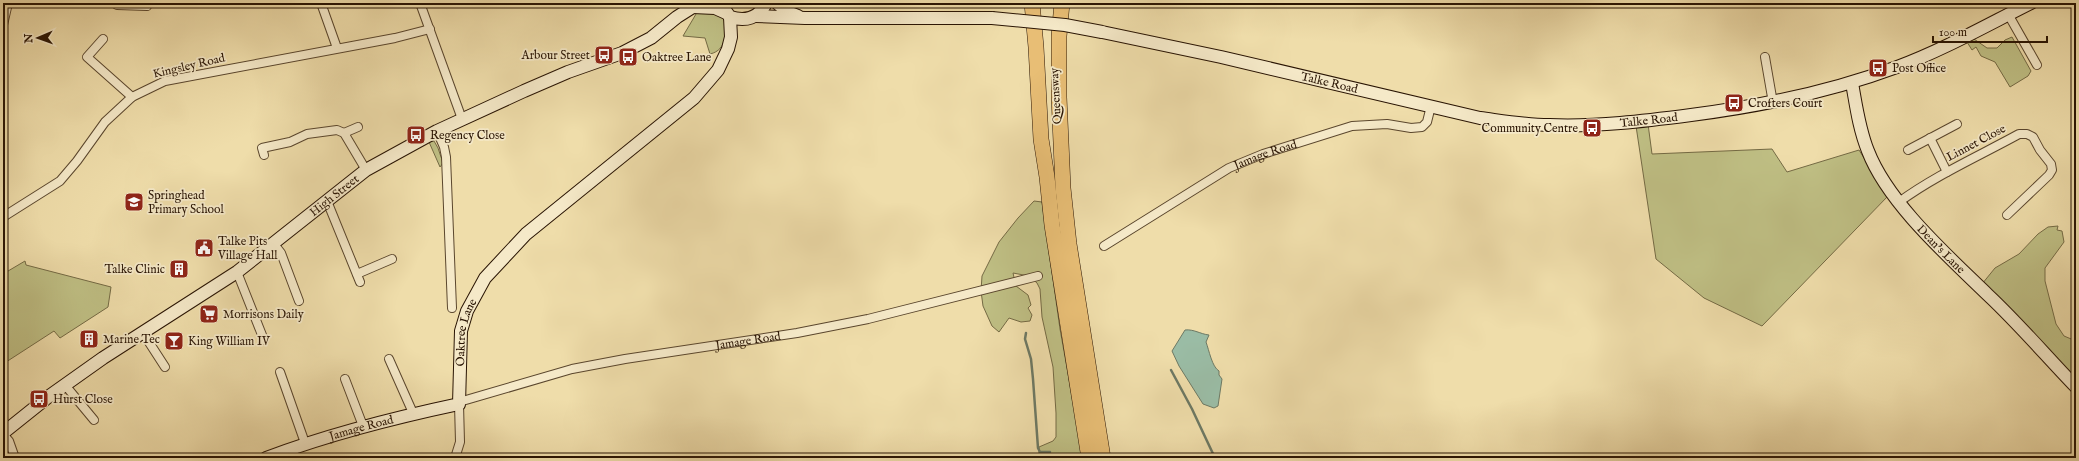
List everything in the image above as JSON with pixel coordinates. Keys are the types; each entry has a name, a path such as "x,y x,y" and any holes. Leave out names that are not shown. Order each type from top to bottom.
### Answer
{"highway":[{"path":"1032,3 1041,139 1052,225 1089,458"},
{"name":"Queensway","path":"1041,3 1042,82 1047,177"},
{"name":"Queensway","path":"1054,3 1056,96 1063,188"},
{"path":"1062,3 1059,36 1059,97 1063,188 1069,244 1103,458"}],"street":[{"path":"3,25 8,3"},
{"path":"117,3 117,5 147,6"},
{"path":"321,3 336,48"},
{"path":"420,3 462,119"},
{"name":"Oaktree Lane","path":"731,37 766,3"},
{"name":"Talke Road","path":"777,3 788,12 805,18"},
{"name":"Talke Road","path":"725,11 752,18 992,18 1065,25 1222,57 1480,118 1523,124 1557,125 1669,118 1773,103 1852,83 1898,66 1996,21 2011,9 2031,3"},
{"name":"High Street","path":"3,433 65,385 237,272 366,170 437,130 568,72 622,53 651,38 696,5 725,11"},
{"path":"2011,9 2033,62"},
{"name":"Oaktree Lane","path":"459,403 461,331 467,311 486,278 526,234 694,98 718,70 728,49 731,37 725,11"},
{"name":"Kingsley Road","path":"3,217 60,181 77,161 105,122 132,97 165,81 395,38 430,29"},
{"path":"104,40 87,56 132,97"},
{"path":"1764,57 1773,103"},
{"name":"Dean's Lane","path":"1852,83 1860,126 1867,151 1880,177 1899,202 1958,267 1989,296 2076,388"},
{"name":"Jamage Road","path":"1104,246 1229,168 1263,154 1352,126 1387,124 1411,128 1422,127 1427,122 1431,106"},
{"path":"1908,150 1957,124"},
{"path":"264,155 262,148 290,142 308,134 334,130 344,132 358,127"},
{"path":"437,130 444,147 446,157 452,308"},
{"path":"344,132 366,170"},
{"name":"Linnet Close","path":"1899,202 1947,172 2019,134 2030,135 2051,164 2051,173 2008,215"},
{"path":"1930,138 1947,172"},
{"path":"327,201 358,278 392,259"},
{"path":"274,244 281,253 299,301"},
{"path":"237,272 264,340"},
{"name":"Jamage Road","path":"266,458 305,443 363,426 459,403 572,369 625,359 796,333 868,319 1038,276"},
{"path":"143,333 166,367"},
{"path":"389,359 413,413"},
{"path":"280,372 305,443"},
{"path":"345,379 363,426"},
{"path":"65,385 94,420"},
{"path":"455,458 460,442 459,403"},
{"path":"3,433 9,441 15,458"}],"green space":[{"path":"699,9 724,17 725,33 723,44 716,52 710,54 705,38 683,36"},
{"path":"2012,37 2031,71 2028,76 2010,87 1995,62 1981,56 1976,47 1972,50 1967,42 1974,39 1987,48 1997,48 2005,40"},
{"path":"1648,124 1652,154 1772,149 1787,172 1859,150 1888,196 1762,326 1704,298 1656,259 1636,126"},
{"path":"434,141 443,163 440,167 429,142"},
{"path":"1034,201 1042,202 1060,329 1083,458 1039,458 1039,447 1053,441 1056,437 1056,413 1053,367 1042,317 1040,289 1037,283 1029,276 1013,273 1016,286 1028,295 1031,305 1028,308 1032,315 1030,321 1021,322 1009,318 999,332 992,326 983,306 981,291 982,276 999,242"},
{"path":"2058,226 2057,230 2062,231 2064,242 2045,268 2045,281 2056,324 2064,336 2076,341 2076,383 1982,284 1995,268 2019,254 2038,234 2048,227"},
{"path":"25,261 26,265 111,287 108,307 60,338 54,331 3,364 3,274"}],"shaded area":[{"path":"1185,330 1191,330 1209,335 1206,342 1213,362 1222,379 1218,406 1214,408 1203,404 1179,366 1172,351"}],"waterway":[{"path":"1026,333 1025,339 1031,359 1038,448 1043,458"},
{"path":"1171,370 1192,409 1215,458"},
{"path":"1041,452 1050,452"}],"place":[{"name":"Arbour Street","path":"604,55"},
{"name":"Oaktree Lane","path":"628,57"},
{"name":"Post Office","path":"1878,68"},
{"name":"Crofters Court","path":"1734,103"},
{"name":"Community Centre","path":"1592,128"},
{"name":"Regency Close","path":"416,135"},
{"name":"Springhead Primary School","path":"134,202"},
{"name":"Talke Pits Village Hall","path":"204,248"},
{"name":"Talke Clinic","path":"179,269"},
{"name":"Morrisons Daily","path":"209,314"},
{"name":"Marine Tec","path":"89,339"},
{"name":"King William IV","path":"174,341"},
{"name":"Hurst Close","path":"39,399"}]}
